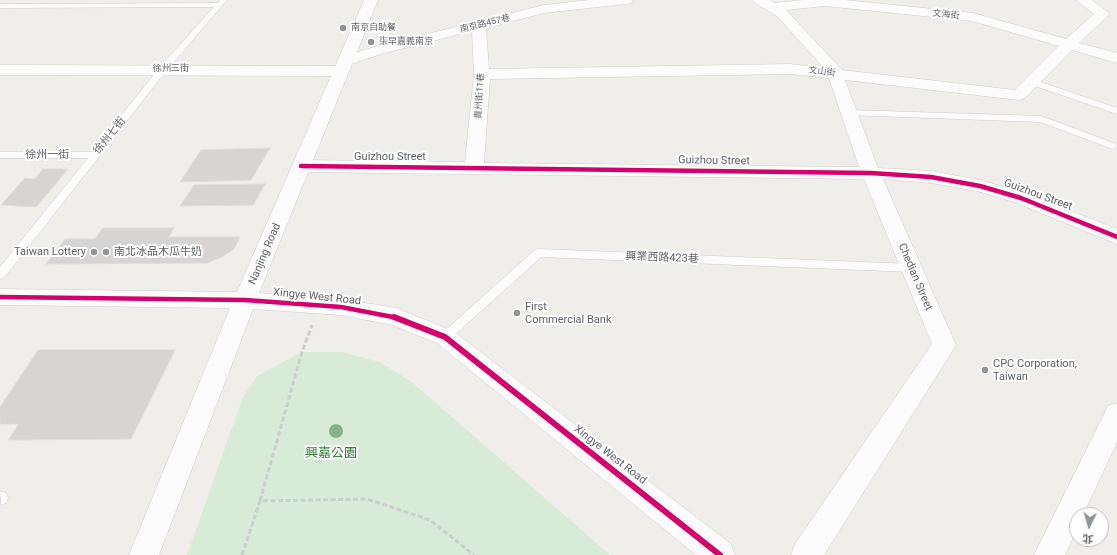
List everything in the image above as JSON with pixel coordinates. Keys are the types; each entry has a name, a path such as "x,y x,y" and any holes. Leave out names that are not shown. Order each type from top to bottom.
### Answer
{"street":[{"name":"Nanjing Road","path":"144,555 245,300 371,0"},
{"name":"南京路457巷","path":"343,66 376,51 544,9 626,0"},
{"name":"文山街","path":"482,74 790,68 1019,95 1069,44 1103,14 1083,0"},
{"name":"文海街","path":"765,3 825,2 973,17 1117,58"},
{"name":"Chedian Street","path":"765,3 782,13 836,73 871,173 944,345 806,555"},
{"name":"貴州街11巷","path":"474,167 482,74 479,25"},
{"name":"徐州三街","path":"0,70 343,66"},
{"name":"Guizhou Street","path":"301,166 871,173 931,177 980,186 1021,198 1117,237"},
{"name":"Xingye West Road","path":"0,297 245,300 348,308 396,317 445,338 720,555"},
{"path":"1049,555 1117,414"}],"lane":[{"path":"0,6 222,3"},
{"name":"徐州七街","path":"0,275 163,69 222,3"},
{"path":"1032,82 1117,110"},
{"path":"850,113 1041,120 1113,146"},
{"name":"徐州一街","path":"0,155 95,155"},
{"name":"興業西路423巷","path":"445,338 539,253 912,268"}],"path":[{"path":"242,555 260,501 302,352 312,325"},
{"path":"260,501 367,499 430,520 474,555"}],"green space":[{"name":"興嘉公園","path":"302,352 342,352 380,362 413,383 610,555 187,555 243,397 257,376"}],"building":[{"path":"270,148 251,180 180,182 201,150"},
{"path":"43,169 68,169 36,207 1,205 25,178 35,179"},
{"path":"265,184 253,205 180,206 194,185"},
{"path":"103,228 174,228 169,237 240,237 234,249 222,257 207,263 46,264 65,239 95,239"},
{"path":"38,350 175,350 131,439 8,440 19,424 0,424 0,407"}],"cycle path":[{"path":"301,166 871,173 931,177 980,186 1021,198 1117,237"},
{"path":"0,297 245,300 341,307 396,317 445,337 720,555"}],"place":[{"name":"南京自助餐","path":"343,28"},
{"name":"柒早嘉義南京","path":"371,42"},
{"name":"Taiwan Lottery","path":"94,252"},
{"name":"南北冰品木瓜牛奶","path":"106,252"},
{"name":"First Commercial Bank","path":"517,313"},
{"name":"CPC Corporation, Taiwan","path":"985,370"}]}
